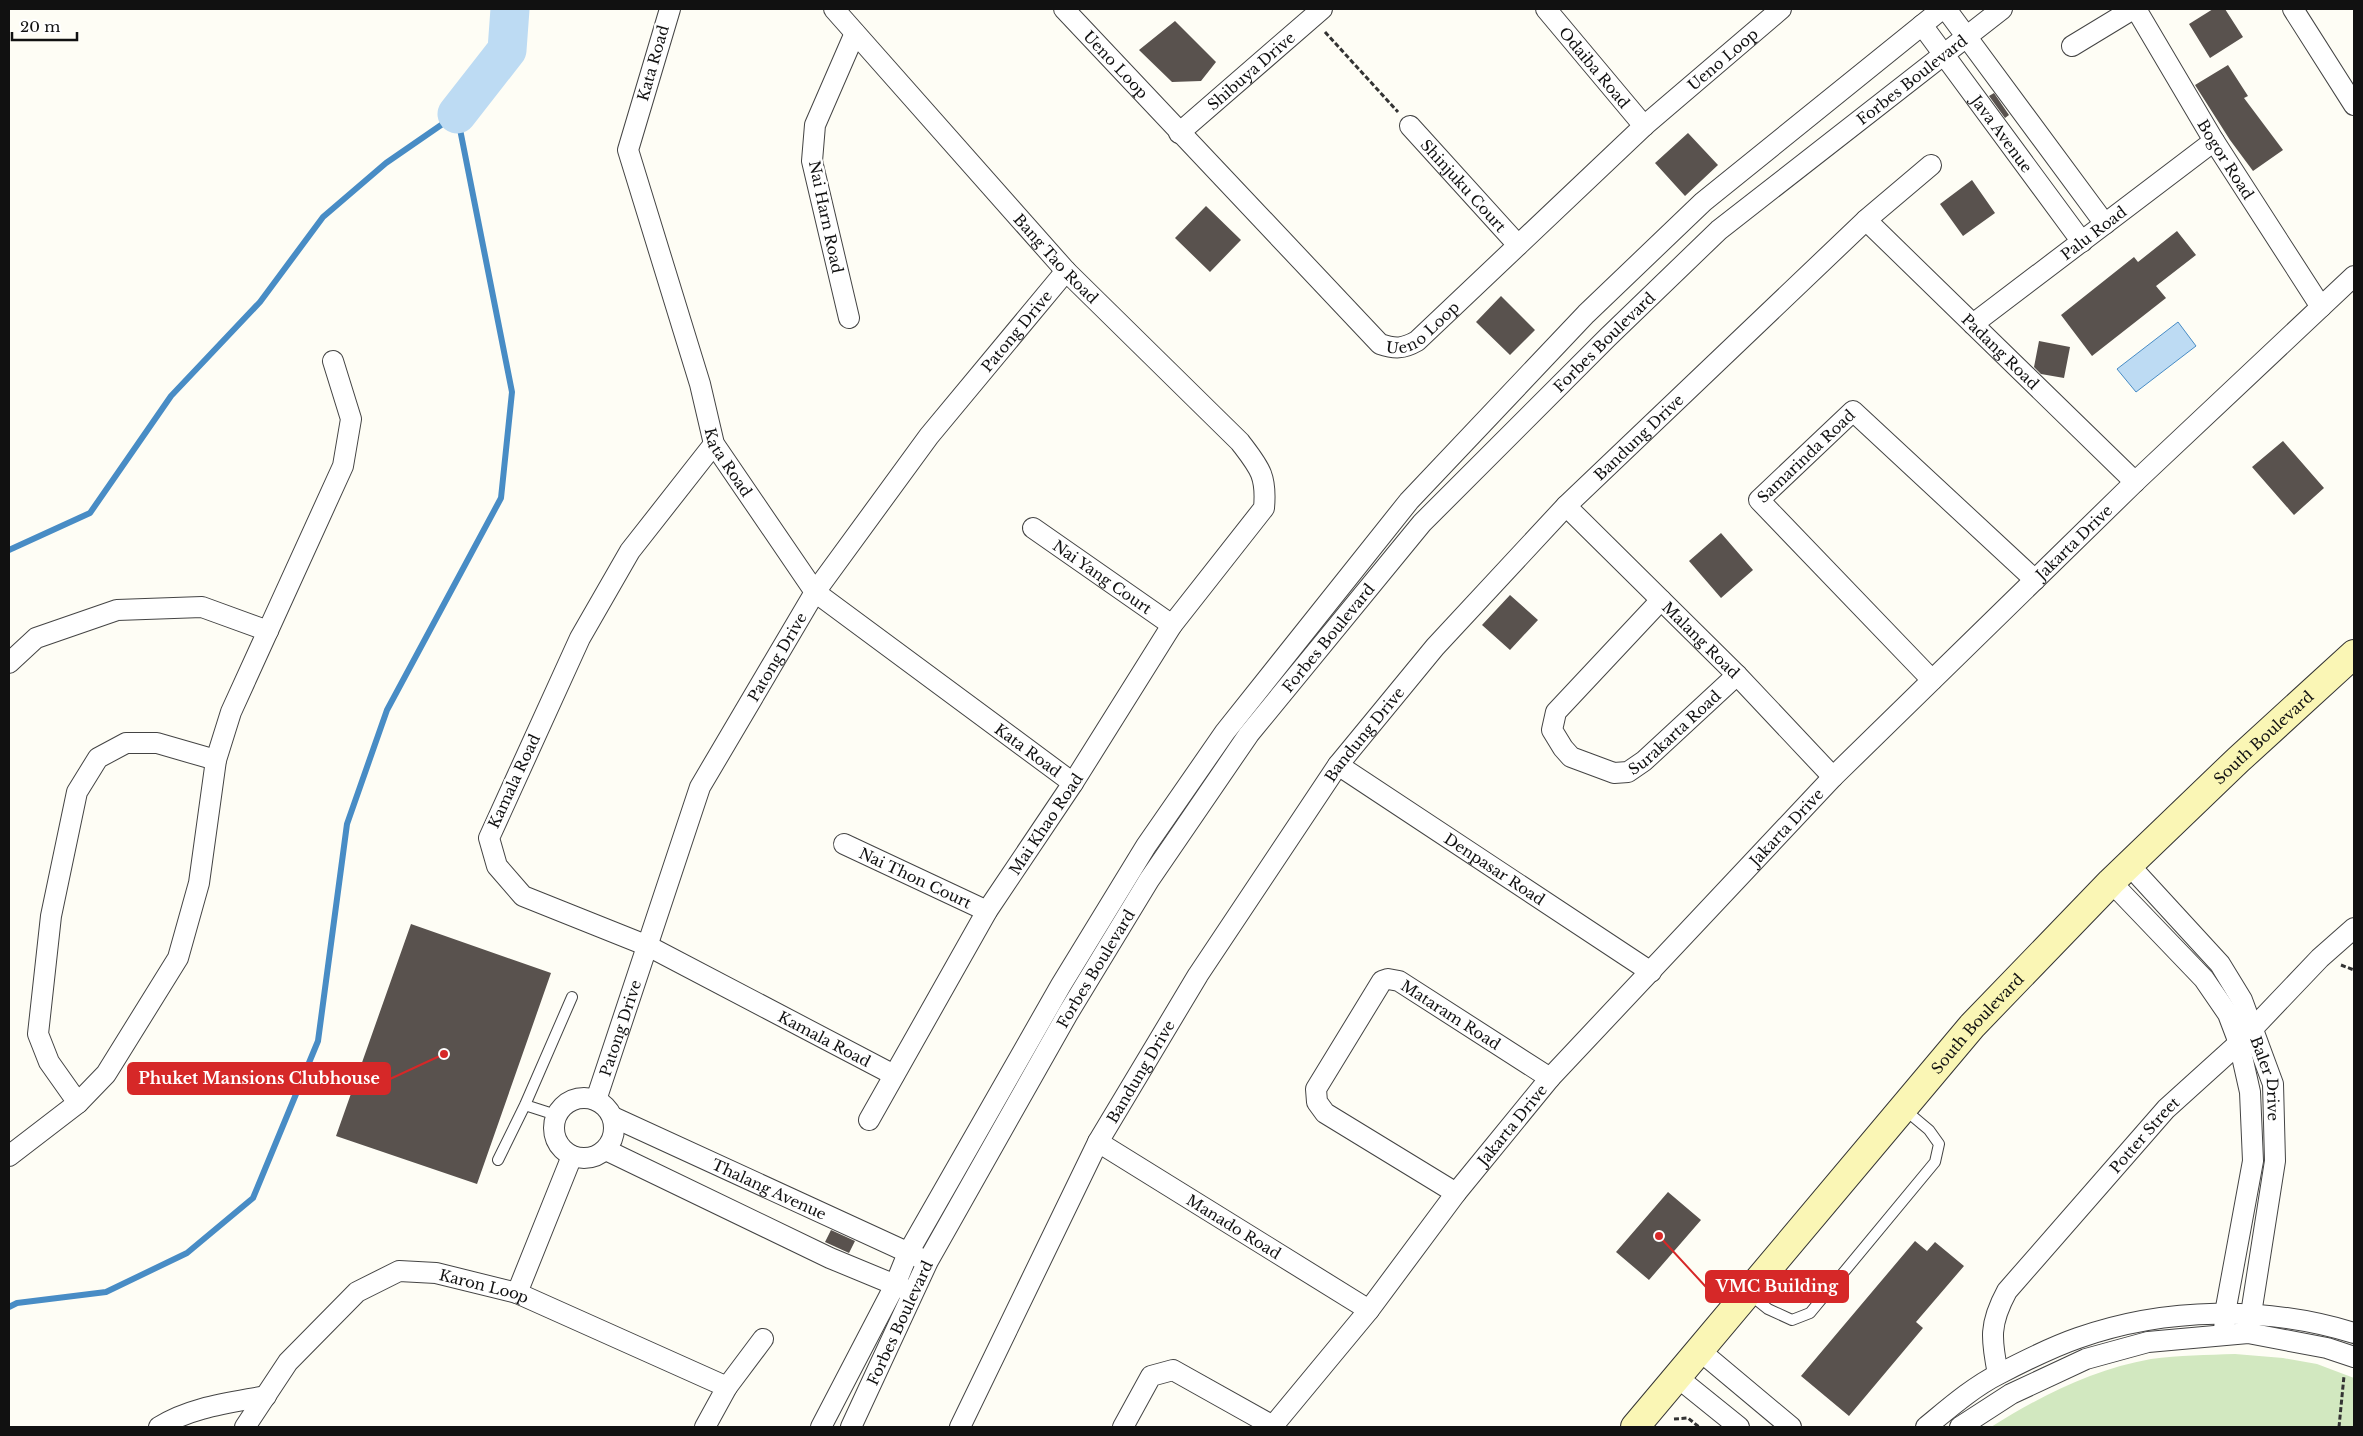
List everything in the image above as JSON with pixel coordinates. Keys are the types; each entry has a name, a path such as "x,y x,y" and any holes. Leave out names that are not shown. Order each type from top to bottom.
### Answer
{"main road":[{"name":"South Boulevard","path":"1635,1427 1972,1026 2121,874 2238,760 2354,654"}],"street":[{"name":"Kata Road","path":"670,9 628,150 700,384 714,444 815,592 1073,783"},
{"name":"Bang Tao Road","path":"834,9 1066,271 1240,442 1258,465 1266,487 1264,508"},
{"name":"Ueno Loop","path":"1064,9 1380,344 1394,349 1407,347 1417,341 1644,126 1774,11"},
{"name":"Odaiba Road","path":"1546,9 1644,126"},
{"name":"Forbes Boulevard","path":"821,1427 895,1285 908,1253 1061,985 1146,846 1225,732 1409,501 1586,314 1703,202 1942,9"},
{"name":"Java Avenue","path":"1946,9 2105,224"},
{"name":"Forbes Boulevard","path":"851,1427 928,1261 1067,1016 1149,880 1249,734 1422,523 1608,337 1719,230 1943,53 2002,9"},
{"path":"2072,46 2135,9"},
{"name":"Bogor Road","path":"2135,9 2214,142 2321,307"},
{"path":"2293,9 2354,105"},
{"name":"Shibuya Drive","path":"1179,133 1316,13"},
{"name":"Java Avenue","path":"1922,25 2082,242"},
{"name":"Nai Harn Road","path":"849,318 812,161 815,125 855,33"},
{"name":"Shinjuku Court","path":"1410,126 1518,245"},
{"name":"Palu Road","path":"1973,324 2214,142"},
{"name":"Bandung Drive","path":"960,1427 1098,1142 1198,975 1338,765 1434,647 1566,506 1866,220 1931,166"},
{"name":"Padang Road","path":"1866,220 2135,482"},
{"name":"Patong Drive","path":"596,1100 700,787 815,592 929,436 1066,271"},
{"name":"Jakarta Drive","path":"1273,1426 1369,1310 1456,1194 1550,1078 1833,777 2135,482 2354,276"},
{"path":"9,1156 78,1103 106,1074 178,958 199,883 216,760 231,712 342,466 351,419 333,361"},
{"name":"Samarinda Road","path":"1932,680 1759,500 1854,411 2035,580"},
{"name":"Kamala Road","path":"714,444 630,551 580,638 488,838 497,866 523,896 648,946 894,1075"},
{"name":"Malang Road","path":"1566,506 1737,675 1833,777"},
{"name":"Mai Khao Road","path":"869,1120 987,911 1073,783 1172,625 1264,508"},
{"name":"Nai Yang Court","path":"1033,528 1172,625"},
{"name":"Surakarta Road","path":"1661,600 1556,712 1552,730 1563,748 1572,757 1614,772 1628,772 1644,761 1737,675"},
{"path":"9,662 36,638 117,610 202,607 268,631"},
{"path":"78,1103 49,1062 38,1034 51,916 77,792 98,758 126,743 157,743 216,760"},
{"name":"Denpasar Road","path":"1338,765 1651,972"},
{"name":"Nai Thon Court","path":"844,844 987,911"},
{"name":"Baler Drive","path":"2121,874 2220,964 2242,1000 2254,1028 2273,1084 2275,1161 2249,1323"},
{"name":"Baler Drive","path":"2121,874 2204,979 2228,1014 2239,1043 2250,1092 2254,1161 2225,1313 2224,1334"},
{"name":"Potter Street","path":"1998,1374 1992,1343 1995,1314 2007,1292 2166,1109 2239,1043 2320,958 2354,928"},
{"name":"Mataram Road","path":"1456,1194 1325,1113 1317,1102 1316,1089 1382,980 1399,981 1550,1078"},
{"path":"587,1098 596,1100 603,1104 612,1117 614,1134 606,1150 590,1158 572,1156 564,1151 554,1134 556,1115 569,1102 587,1098"},
{"name":"Thalang Avenue","path":"612,1117 928,1261"},
{"name":"Manado Road","path":"1098,1142 1369,1310"},
{"path":"606,1150 830,1258 914,1293"},
{"path":"517,1293 572,1156"},
{"name":"Karon Loop","path":"245,1427 288,1362 357,1292 399,1271 436,1273 517,1293 727,1387"},
{"path":"1926,1427 1998,1374 2078,1338 2145,1320 2225,1313 2249,1323 2354,1356"},
{"path":"1960,1427 2011,1394 2086,1358 2148,1342 2224,1334 2249,1323 2333,1326 2354,1333"},
{"path":"705,1427 727,1387 763,1338"},
{"path":"1699,1350 1791,1427"},
{"path":"1123,1427 1151,1376 1173,1370 1273,1426"},
{"path":"1677,1377 1739,1427"},
{"path":"158,1427 171,1419 198,1409 266,1396"}],"lane":[{"path":"498,1160 525,1105 572,997"},
{"path":"525,1105 556,1115"},
{"path":"1748,1292 1768,1309 1792,1320 1810,1313 1935,1162 1939,1144 1929,1130 1904,1109"}],"path":[{"path":"1316,13 1410,126"},
{"path":"2340,1427 2344,1374 2349,1376"},
{"path":"1672,1419 1688,1418 1699,1427"}],"green space":[{"path":"2235,1354 2283,1358 2317,1364 2354,1378 2354,1427 1991,1427 2048,1394 2109,1369 2151,1359"}],"water":[{"path":"2178,322 2196,346 2136,392 2117,369"}],"building":[{"path":"2213,9 2225,9 2243,37 2210,58 2189,24"},
{"path":"1175,21 1216,62 1201,81 1172,82 1139,50"},
{"path":"2228,65 2248,96 2244,98 2283,150 2253,171 2230,140 2195,85"},
{"path":"1994,93 2009,115 2005,118 1989,96"},
{"path":"1688,133 1718,165 1685,196 1655,163"},
{"path":"1972,180 1995,213 1963,236 1940,204"},
{"path":"1206,206 1241,240 1210,272 1175,238"},
{"path":"2177,231 2196,255 2156,286 2166,298 2092,356 2061,315 2134,257 2138,262"},
{"path":"1501,296 1535,330 1510,355 1476,322"},
{"path":"2039,341 2070,347 2064,378 2041,374 2034,367"},
{"path":"2283,441 2324,488 2294,515 2252,467"},
{"path":"1721,533 1753,570 1721,598 1689,561"},
{"path":"1510,595 1538,620 1510,650 1482,625"},
{"path":"411,924 551,973 477,1184 336,1136"},
{"path":"1668,1192 1701,1220 1649,1280 1616,1252"},
{"path":"831,1230 855,1241 849,1253 825,1242"},
{"path":"1915,1241 1927,1251 1935,1242 1964,1266 1916,1322 1923,1328 1849,1416 1801,1376"}],"waterway":[{"path":"457,114 507,50 510,9"},
{"path":"9,550 90,513 171,396 260,302 323,217 386,163 457,114 512,392 501,498 387,710 347,824 318,1041 253,1198 187,1253 106,1292 17,1303 9,1307"}],"place":[{"name":"Phuket Mansions Clubhouse","path":"444,1054"},
{"name":"VMC Building","path":"1659,1236"}]}
